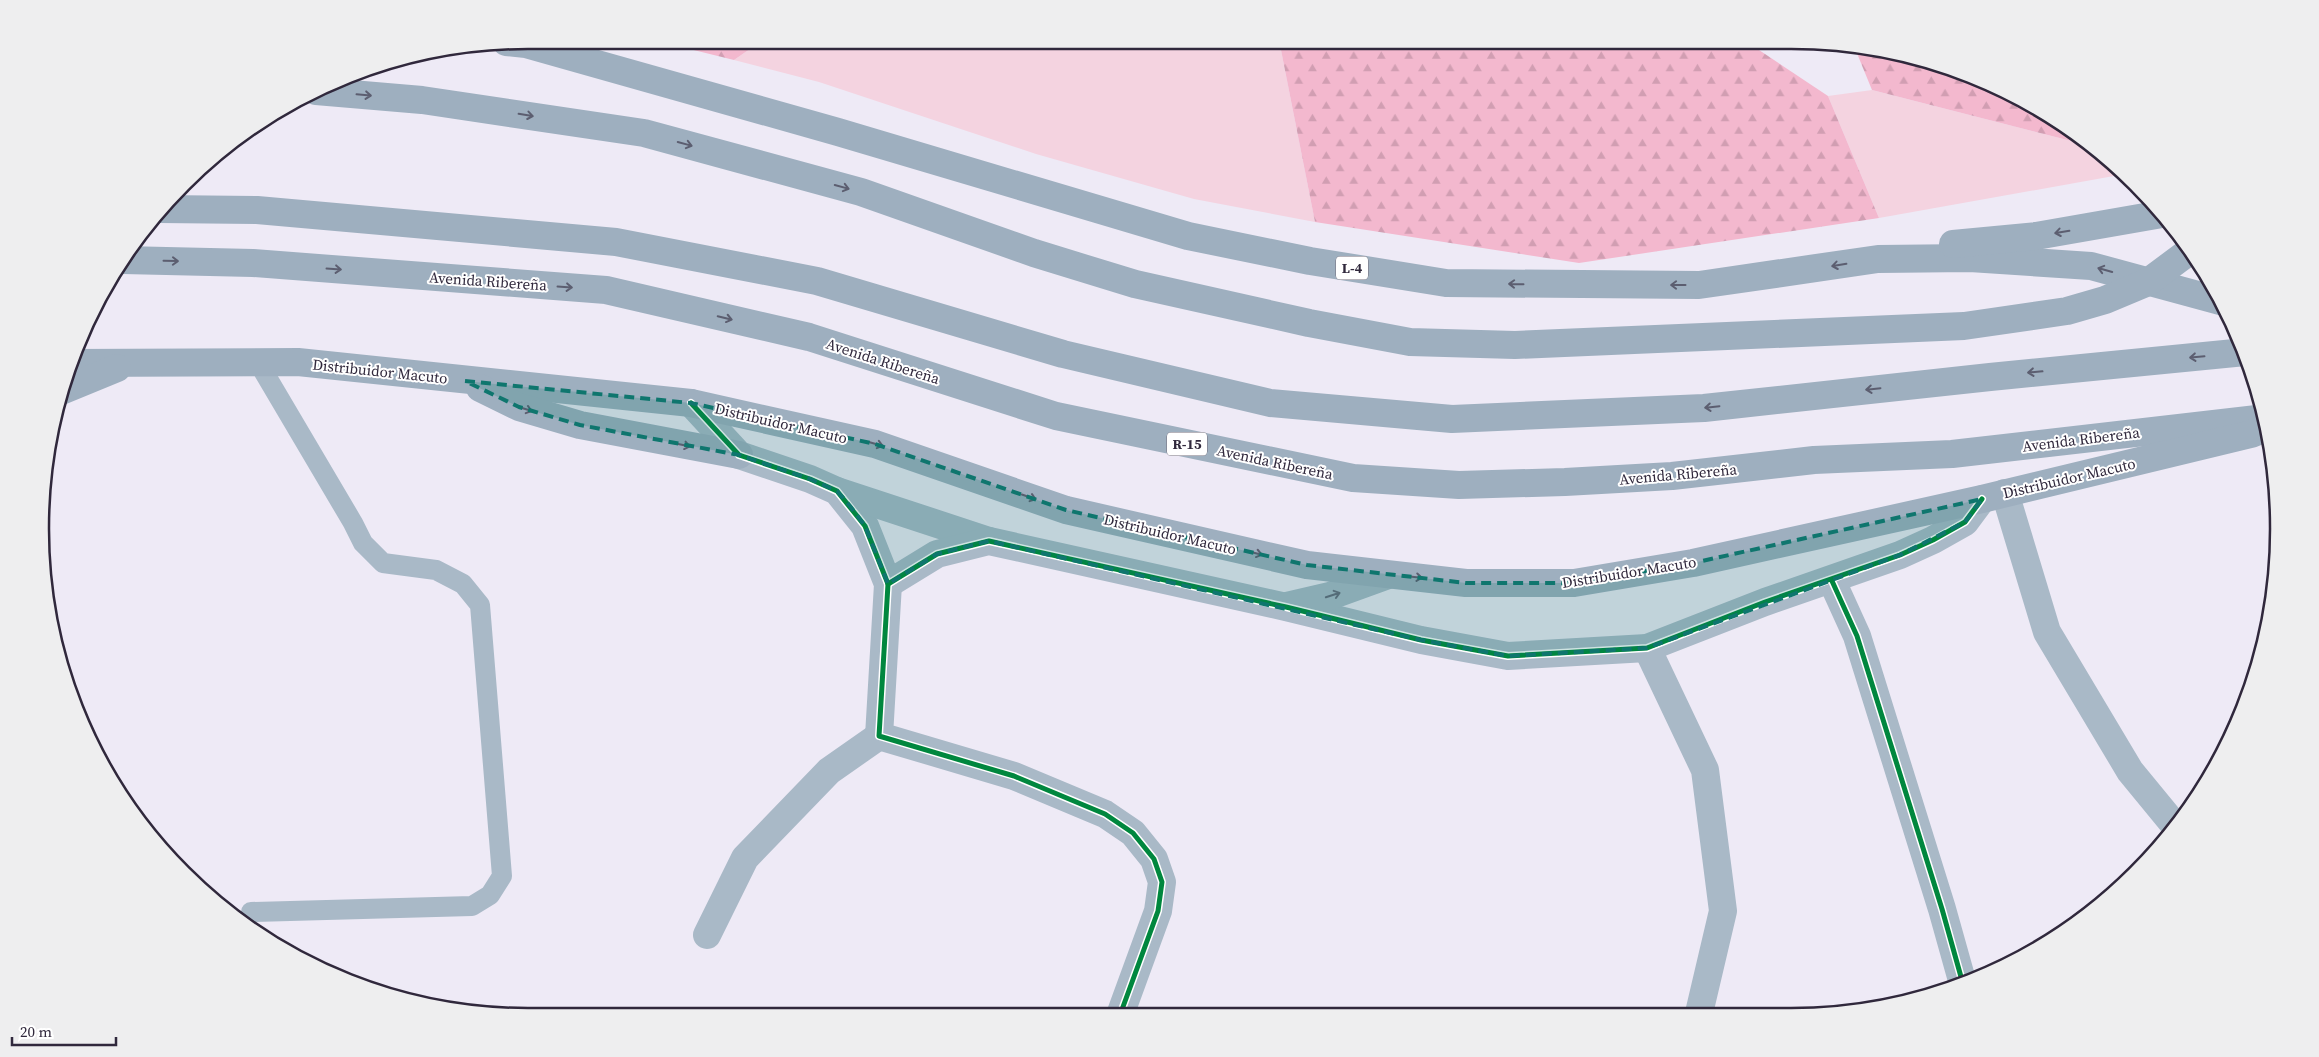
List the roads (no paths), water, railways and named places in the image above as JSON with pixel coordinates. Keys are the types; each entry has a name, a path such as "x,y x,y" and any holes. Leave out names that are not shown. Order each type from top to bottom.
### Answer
{"main road":[{"name":"L-4","path":"547,49 838,132 1188,236 1310,261 1436,282 1699,286 1878,259 1970,258 2091,266 2211,299"},
{"path":"329,92 422,100 644,133 861,192 1034,253 1136,284 1309,323 1410,342 1516,345 1964,326 2067,311 2105,300 2148,282 2184,255"},
{"path":"171,209 257,210 616,242 816,281 1063,354 1270,403 1452,419 1704,408 2237,353"},
{"path":"1878,259 1925,246 2036,236 2154,215"},
{"name":"Avenida Ribereña","path":"131,260 253,263 606,290 809,337 1056,416 1353,478 1459,484 1565,482 1672,476 1814,460 1952,454 2238,419 2257,418"},
{"name":"Distribuidor Macuto","path":"78,363 298,362 465,381 692,403 876,444 1066,510 1307,566 1466,583 1574,583 1693,563 1994,496 2260,430"},
{"path":"70,387 130,363"},
{"path":"465,381 519,407 580,425 739,456"}],"street":[{"path":"692,403 739,456 810,478 837,491 989,540 1286,607 1421,640 1508,656 1648,648 1766,602 1832,581 1900,555 1934,540 1964,522 1994,496 2047,632 2130,771 2171,821"},
{"path":"837,491 864,526 888,584 879,736"},
{"path":"888,584 937,554 989,540"},
{"path":"1286,607 1330,596 1388,574"},
{"path":"1832,581 1857,636 1942,909 1960,977"},
{"path":"1648,648 1705,770 1723,911 1700,1008"},
{"path":"707,935 745,858 829,771 879,736"},
{"path":"879,736 1014,776 1105,814 1133,833 1154,860 1162,882 1158,911 1123,1008"}],"lane":[{"path":"252,912 472,906 490,895 502,876 480,605 464,584 436,570 383,563 363,543 258,362"}]}
